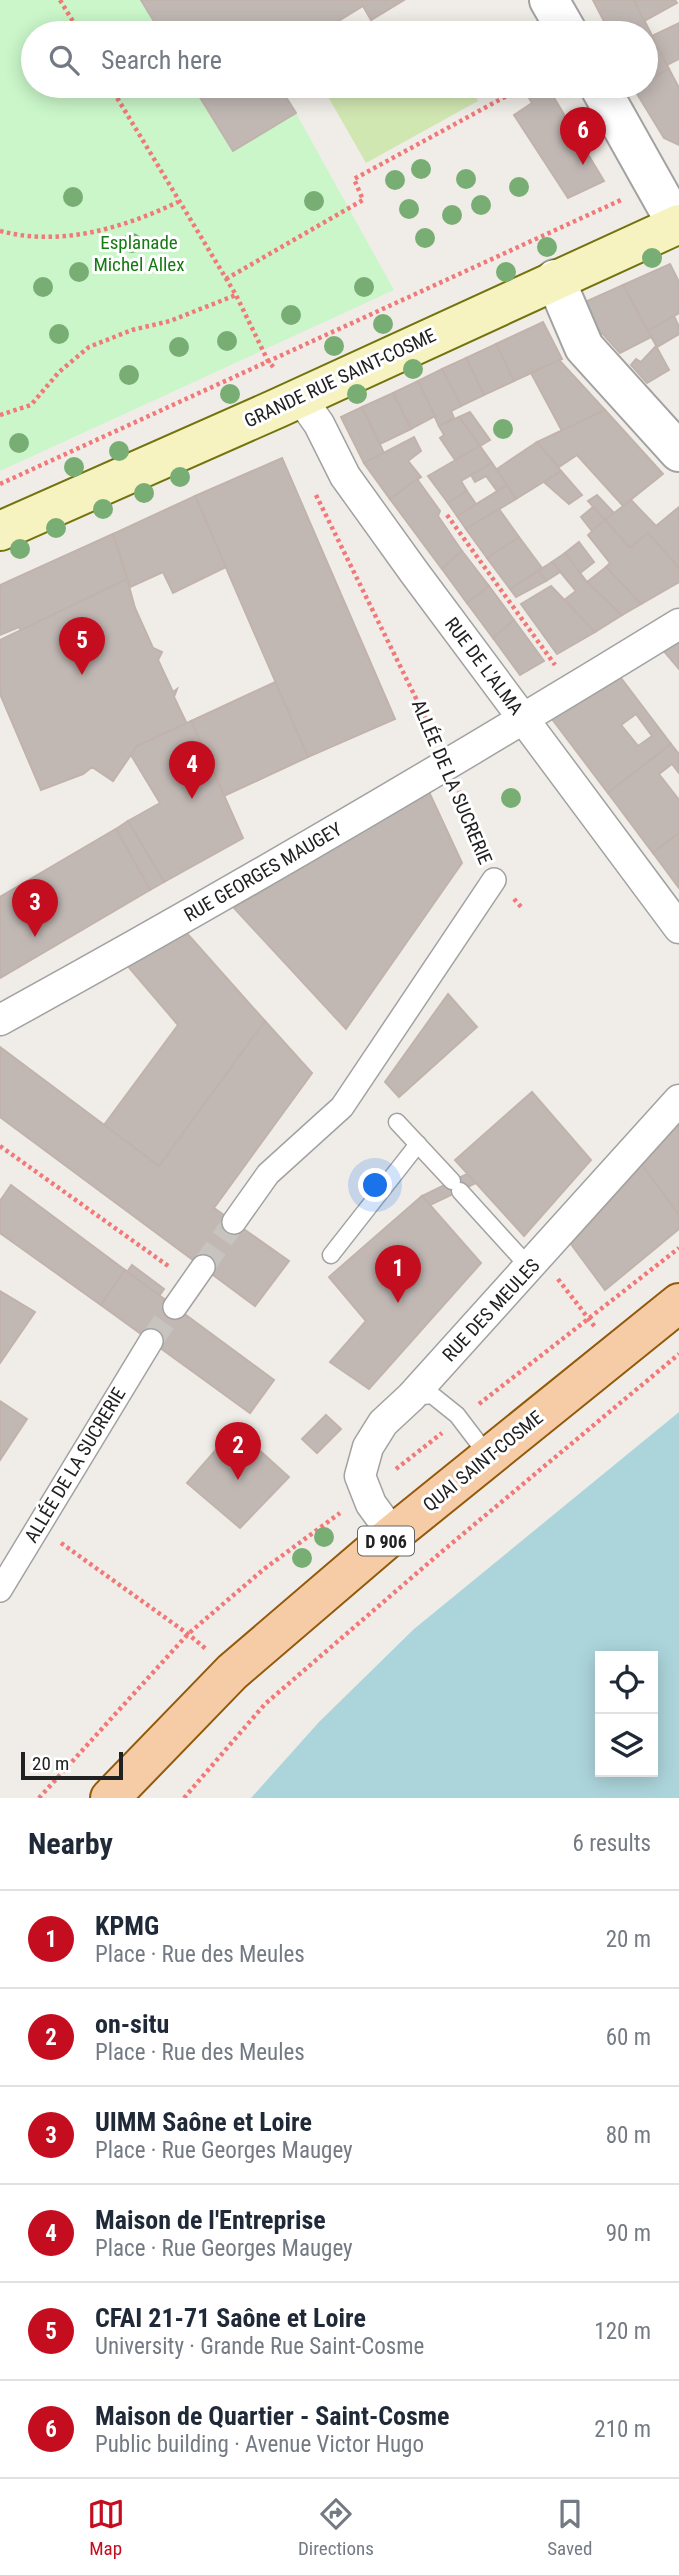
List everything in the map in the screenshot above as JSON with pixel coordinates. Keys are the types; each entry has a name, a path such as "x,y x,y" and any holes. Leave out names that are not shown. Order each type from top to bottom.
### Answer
{"main road":[{"name":"GRANDE RUE SAINT-COSME","path":"0,531 678,224"},
{"name":"QUAI SAINT-COSME","path":"110,1798 232,1672 393,1534 679,1303"}],"street":[{"path":"549,0 561,21"},
{"path":"606,98 678,224"},
{"path":"555,279 584,347 679,452"},
{"name":"RUE DE L'ALMA","path":"300,397 319,424 345,476 679,928"},
{"name":"RUE GEORGES MAUGEY","path":"0,1020 128,950 448,764 679,624"},
{"name":"ALLÉE DE LA SUCRERIE","path":"234,1222 268,1174 342,1107 494,880"},
{"name":"RUE DES MEULES","path":"393,1534 371,1504 360,1476 368,1447 383,1423 411,1397 535,1262 679,1100"},
{"path":"175,1307 197,1275"},
{"name":"ALLÉE DE LA SUCRERIE","path":"0,1590 151,1341"}],"lane":[{"path":"397,1122 456,1186 535,1262"},
{"path":"331,1255 418,1144"},
{"path":"411,1397 432,1395 460,1419 489,1457"}],"path":[{"path":"60,0 73,21"},
{"path":"117,98 236,295 268,361"},
{"path":"226,279 363,200 354,179 504,98"},
{"path":"0,484 656,184"},
{"path":"0,231 45,238 86,234 138,221 178,202"},
{"path":"0,415 31,405 59,372 89,347 236,295"},
{"name":"ALLÉE DE LA SUCRERIE","path":"315,492 448,764 494,880"},
{"path":"447,515 572,689"},
{"path":"0,1146 197,1275"},
{"path":"39,1798 188,1634 264,1569 679,1248"},
{"path":"535,1262 589,1320"},
{"path":"184,1798 265,1704 439,1554 679,1354"},
{"path":"37,1527 188,1634"}],"green space":[{"name":"Esplanade Michel Allex","path":"0,0 141,0 154,21 21,21 21,98 200,98 233,151 296,113 394,290 0,471"},
{"path":"329,98 476,98 478,101 366,163"}],"water":[{"path":"679,1412 679,1798 251,1798 319,1722 414,1629"}],"building":[{"path":"141,0 404,0 371,20 363,6 339,21 154,21"},
{"path":"593,0 634,0 645,21 604,21"},
{"path":"634,0 675,0 677,3 644,21"},
{"path":"679,23 679,59 667,65 658,48 658,33"},
{"path":"658,47 669,69 658,75"},
{"path":"669,69 679,88 679,145 664,138 640,98 658,98 658,75"},
{"path":"200,98 287,98 296,113 233,151"},
{"path":"529,98 554,98 604,181 568,198 514,115 532,103"},
{"path":"670,264 679,282 679,313 648,331 623,285"},
{"path":"623,285 651,337 620,353 602,333 601,335 585,302"},
{"path":"674,316 679,334 657,347 648,331"},
{"path":"543,322 562,359 514,381 496,344"},
{"path":"496,344 514,381 484,395 466,358"},
{"path":"656,346 669,370 647,383 631,365 636,359 641,362"},
{"path":"466,358 484,395 461,406 442,369"},
{"path":"559,360 605,410 562,431 531,373"},
{"path":"442,369 461,406 451,411 454,418 439,426 418,381"},
{"path":"418,381 435,416 411,429 393,393"},
{"path":"393,393 411,429 380,444 362,407"},
{"path":"362,407 384,453 364,463 341,417"},
{"path":"605,410 663,474 623,506 577,455 559,467 537,442"},
{"path":"470,412 490,440 480,446 459,417"},
{"path":"459,417 480,446 455,460 440,438 444,435 439,426"},
{"path":"414,437 421,451 408,461 421,477 390,499 364,463"},
{"path":"537,442 561,471 516,499 497,469"},
{"path":"480,446 492,463 461,481 467,491 448,503 428,476"},
{"path":"282,458 395,719 308,757 195,496"},
{"path":"492,463 507,485 497,491 486,476 475,482 471,475"},
{"path":"561,471 582,495 569,504 544,482"},
{"path":"417,479 440,511 438,516 462,551 442,569 390,499"},
{"path":"507,485 516,499 466,529 457,516"},
{"path":"467,491 476,504 457,516 448,503"},
{"path":"597,495 615,514 605,520 588,501"},
{"path":"195,496 226,567 173,593 163,572 130,587 113,534"},
{"path":"631,500 656,526 679,507 679,568 648,533 630,548 605,520"},
{"path":"593,507 605,520 592,531 581,517"},
{"path":"499,509 519,537 487,558 466,529"},
{"path":"605,520 630,548 648,533 679,568 679,582 641,604 606,567 610,563 588,535"},
{"path":"113,534 127,579 21,631 19,627 0,635 0,585"},
{"path":"519,537 542,568 510,589 487,558"},
{"path":"579,542 594,562 580,573 565,553"},
{"path":"462,551 489,586 467,603 442,569"},
{"path":"565,553 587,582 622,615 595,632 564,600 576,591 552,562"},
{"path":"552,562 560,572 546,581 538,571"},
{"path":"606,567 641,604 622,615 587,582"},
{"path":"538,571 546,581 516,597 510,589"},
{"path":"127,579 135,608 153,648 162,652 158,660 173,692 177,689 174,697 187,724 137,746 113,781 92,767 83,774 41,790 0,694 0,640"},
{"path":"489,586 514,620 493,638 467,603"},
{"path":"551,586 595,632 557,654 521,604"},
{"path":"514,620 544,661 520,675 493,638"},
{"path":"679,638 679,669 662,649"},
{"path":"618,674 671,744 608,793 549,715","holes":["636,714 652,736 638,746 621,725"]},
{"path":"275,682 308,757 224,796 191,721"},
{"path":"191,721 243,838 164,882 128,821 160,803 131,755 137,746"},
{"path":"671,744 679,754 679,773 672,764 659,774 679,800 679,833 653,853 608,793"},
{"path":"429,792 462,863 346,1029 234,908"},
{"path":"128,821 164,882 150,890 116,829"},
{"path":"116,829 150,890 0,978 0,897"},
{"path":"679,833 679,888 653,853"},
{"path":"184,930 265,1021 159,1166 104,1125 178,1025 126,964"},
{"path":"448,994 477,1027 399,1097 385,1082"},
{"path":"265,1021 312,1073 214,1208 289,1261 255,1306 0,1117 0,1047 159,1166"},
{"path":"532,1092 591,1160 524,1236 455,1160"},
{"path":"679,1124 679,1215 642,1165"},
{"path":"642,1165 679,1215 679,1229 605,1290 571,1244"},
{"path":"467,1174 476,1183 430,1205 422,1196"},
{"path":"11,1185 125,1270 101,1305 0,1233 0,1201"},
{"path":"422,1196 481,1263 369,1389 330,1362 366,1321 329,1277"},
{"path":"132,1265 164,1289 159,1296 127,1272"},
{"path":"125,1270 274,1380 250,1413 101,1305"},
{"path":"0,1291 35,1312 0,1363"},
{"path":"0,1401 27,1419 0,1460"},
{"path":"326,1415 341,1429 317,1453 302,1439"},
{"path":"235,1428 289,1477 240,1528 187,1483"}],"tunnel":[{"path":"203,1267 234,1222"},
{"path":"151,1341 175,1307"}],"place":[{"name":"Maison de Quartier - Saint-Cosme","path":"583,165"},
{"name":"CFAI 21-71 Saône et Loire","path":"82,675"},
{"name":"Maison de l'Entreprise","path":"192,799"},
{"name":"UIMM Saône et Loire","path":"35,937"},
{"name":"KPMG","path":"398,1303"},
{"name":"on-situ","path":"238,1480"}]}
